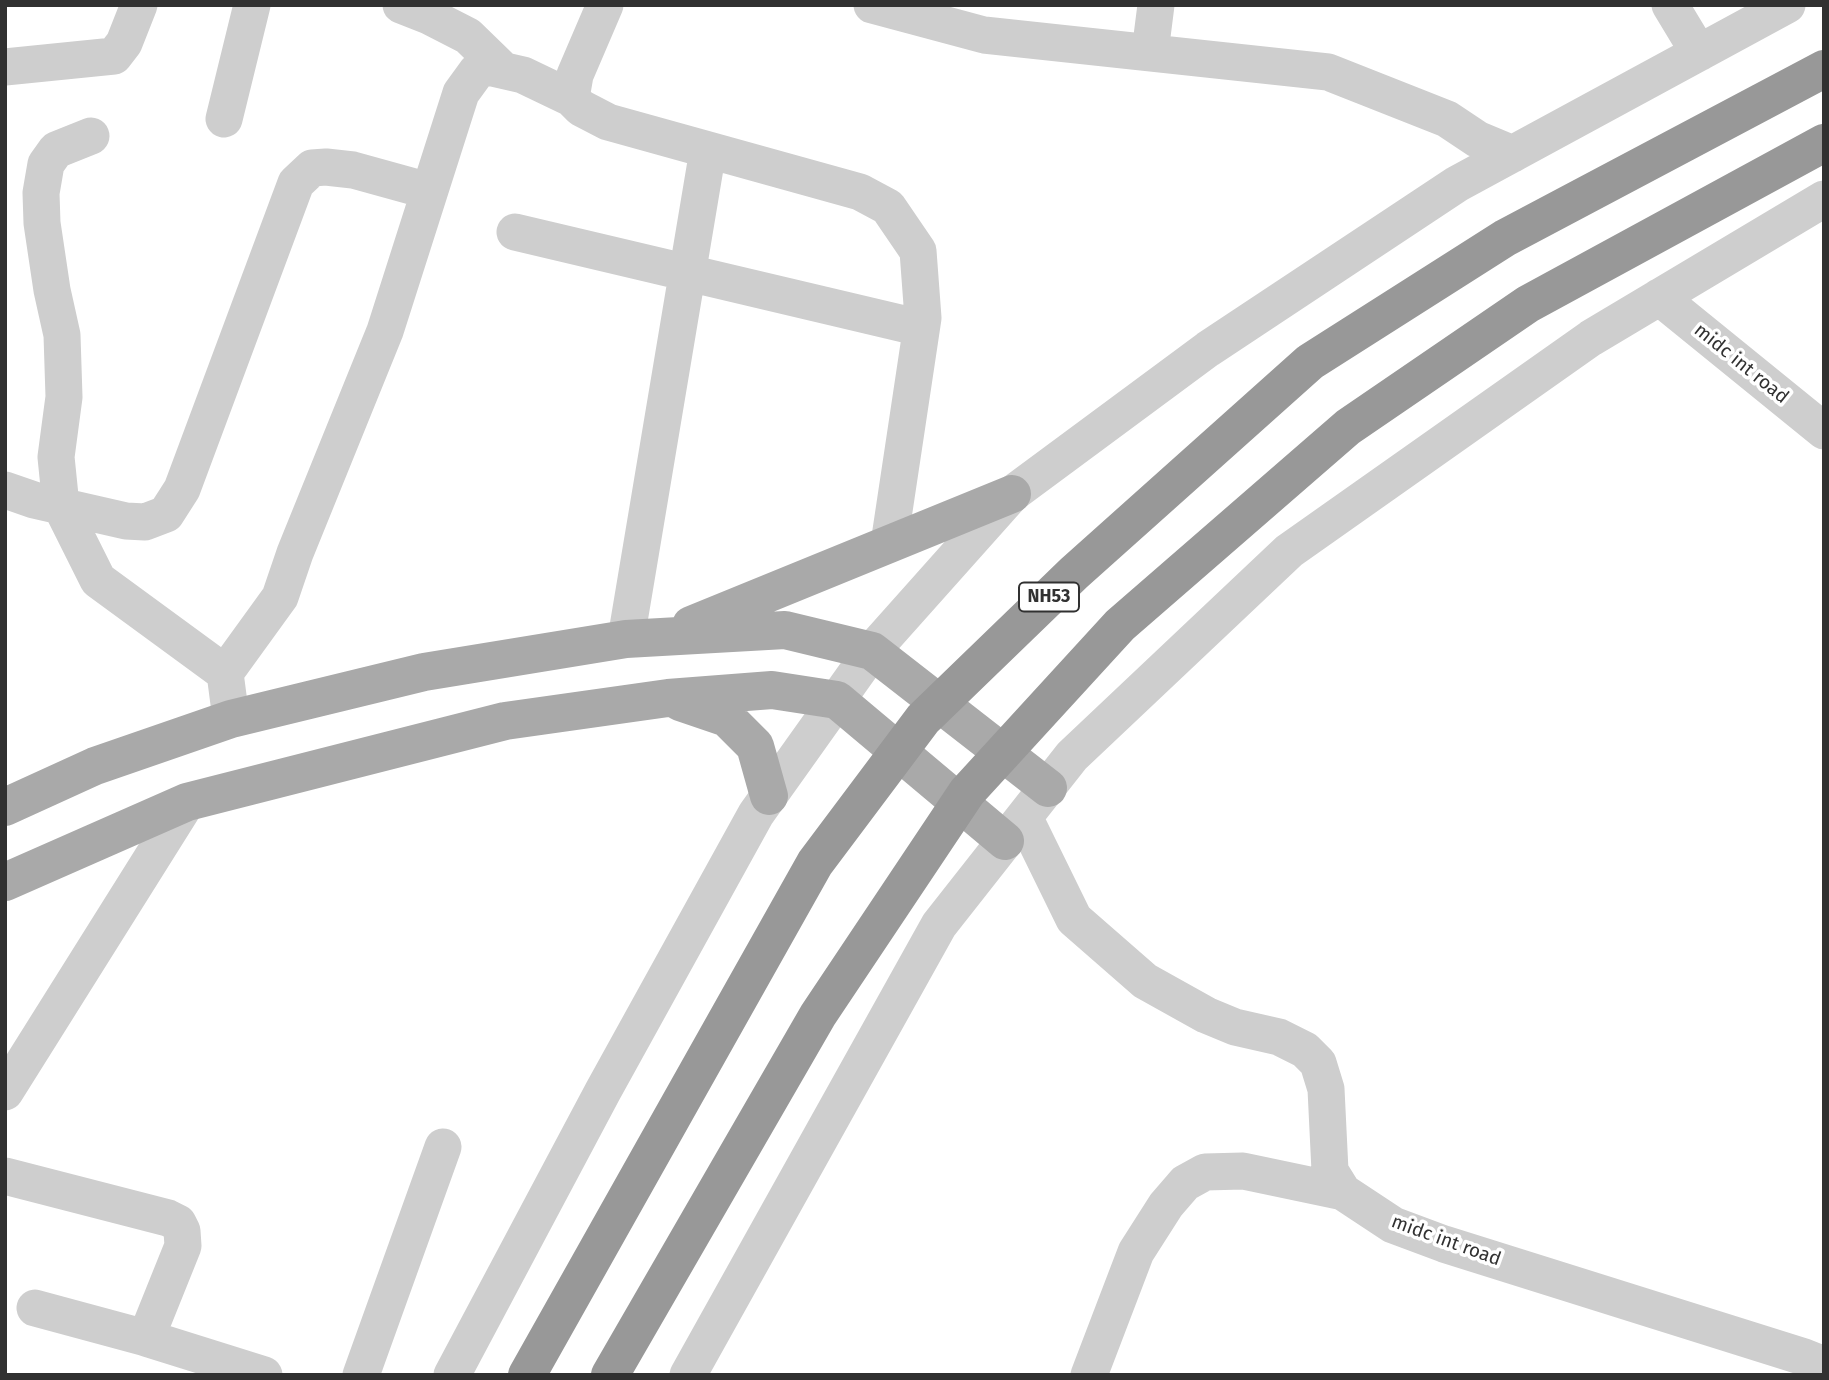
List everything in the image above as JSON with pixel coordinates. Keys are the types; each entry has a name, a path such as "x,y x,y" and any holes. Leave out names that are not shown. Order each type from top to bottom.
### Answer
{"highway":[{"name":"NH53","path":"527,1375 815,863 923,719 1074,573 1310,362 1506,238 1824,69"},
{"path":"610,1375 818,1015 967,792 1120,625 1348,427 1528,304 1824,143"}],"main road":[{"path":"663,636 1012,494"},
{"path":"5,807 94,766 231,719 424,672 626,639 785,630 872,651 1048,788"},
{"path":"5,882 187,802 505,721 668,698 772,690 838,700 1015,829"},
{"path":"668,698 727,718 755,746 769,796"}],"street":[{"path":"5,67 114,55 124,43 139,5"},
{"path":"224,119 252,5"},
{"path":"401,5 441,14 503,69"},
{"path":"571,98 575,75 605,5"},
{"path":"872,5 984,35 1328,72 1447,119 1477,139 1513,154"},
{"path":"1150,52 1156,5"},
{"path":"1670,5 1699,53"},
{"path":"452,1375 603,1091 756,814 872,651 1012,494 1208,349 1457,184 1787,5"},
{"path":"231,719 225,673 280,597 295,553 385,331 461,93 477,71 488,67 523,75 571,98 581,108 608,122 860,192 888,207 918,251 923,318 889,544"},
{"path":"91,136 55,150 46,164 41,193 42,223 62,335 64,397 55,457 61,506 98,580 225,673"},
{"path":"626,639 708,150"},
{"path":"5,490 126,522 145,522 166,514 182,489 296,183 312,168 326,167 353,170 429,191"},
{"path":"688,1375 939,925 1072,756 1289,551 1591,338 1824,199"},
{"path":"515,232 921,328"},
{"name":"midc int road","path":"1659,297 1824,431"},
{"path":"5,1092 187,802"},
{"path":"1015,829 1074,919 1145,981 1235,1027 1279,1037 1305,1050 1318,1063 1326,1089 1330,1171 1343,1192"},
{"path":"361,1375 443,1147"},
{"path":"1089,1375 1136,1252 1166,1205 1185,1182 1205,1172 1243,1171 1343,1192"},
{"path":"5,1176 168,1218 178,1223 182,1231 183,1247 146,1338"},
{"name":"midc int road","path":"1343,1192 1393,1225 1808,1366"},
{"path":"36,1308 146,1338 264,1375"}]}
